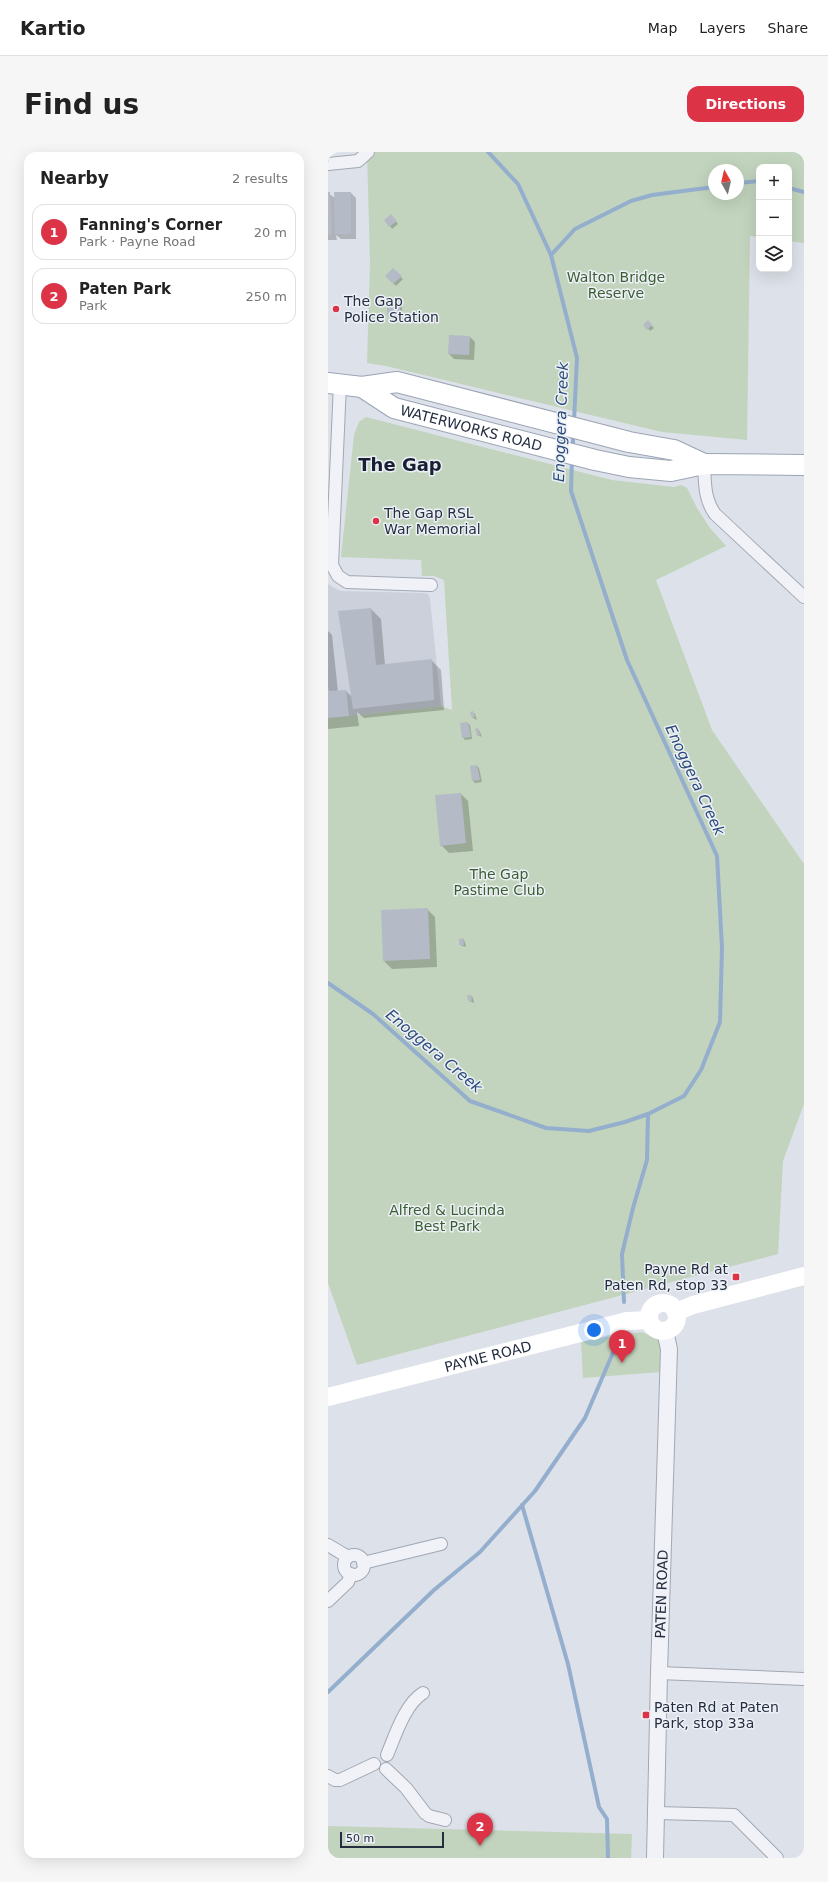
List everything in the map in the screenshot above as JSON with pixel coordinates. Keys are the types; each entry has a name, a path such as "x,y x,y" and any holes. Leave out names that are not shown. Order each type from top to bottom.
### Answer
{"main road":[{"name":"WATERWORKS ROAD","path":"334,383 362,387 397,382 618,439 674,450 704,464"},
{"name":"WATERWORKS ROAD","path":"362,387 394,408 616,466 671,471 704,464 804,465"},
{"path":"676,1312 693,1305 804,1276"},
{"path":"661,1303 670,1306 676,1312 677,1316 675,1324 665,1331 655,1329 649,1320 652,1308 661,1303"},
{"name":"PAYNE ROAD","path":"328,1397 627,1321 649,1320"}],"street":[{"path":"328,164 358,161 367,153"},
{"path":"334,383 332,566 338,576 347,582 431,585"},
{"path":"704,464 705,493 710,508 714,514 804,597"},
{"name":"PATEN ROAD","path":"656,1858 659,1673 669,1349 665,1331"},
{"path":"363,1563 441,1544"},
{"path":"328,1545 348,1557 357,1556 363,1563"},
{"path":"348,1557 344,1562 344,1568 351,1574"},
{"path":"351,1574 360,1572 363,1563"},
{"path":"328,1601 348,1582 351,1574"},
{"path":"659,1673 804,1679"},
{"path":"386,1769 390,1762 387,1755 401,1722 417,1697 423,1693"},
{"path":"328,1776 335,1780 340,1780 374,1764 377,1756 387,1755"},
{"path":"374,1764 379,1770 386,1769"},
{"path":"386,1769 406,1788 425,1813 445,1820"},
{"path":"656,1814 734,1815 777,1858"}],"shaded area":[{"path":"328,584 340,591 428,594 430,599 441,706 328,718"}],"green space":[{"name":"Walton Bridge Reserve","path":"367,152 804,152 804,243 792,241 792,164 756,164 756,237 750,236 747,440 662,432 386,366 367,363 370,263"},
{"path":"366,417 612,480 674,487 681,485 687,488 697,508 710,528 726,546 656,580 712,730 804,864 804,1104 783,1161 778,1254 357,1365 328,1283 328,718 441,706 452,710 444,580 434,576 422,576 421,560 341,557 354,435 359,422"},
{"path":"641,1332 662,1340 661,1372 583,1378 581,1341"},
{"path":"328,1826 632,1834 631,1858 328,1858"}],"building":[{"path":"328,192 330,192 332,235 328,235"},
{"path":"334,192 351,192 351,234 335,234"},
{"path":"391,214 397,221 389,227 384,220"},
{"path":"393,268 402,276 393,284 385,276"},
{"path":"387,303 400,303 400,316 387,316"},
{"path":"648,320 652,325 647,330 643,325"},
{"path":"449,335 470,336 469,355 448,354"},
{"path":"371,608 376,665 432,659 434,700 353,709 338,611"},
{"path":"328,687 329,691 346,690 349,716 328,718"},
{"path":"473,711 475,717 472,718 470,712"},
{"path":"468,722 471,737 462,738 460,723"},
{"path":"478,728 480,735 477,736 475,729"},
{"path":"477,765 480,780 472,781 470,766"},
{"path":"461,793 466,843 440,846 435,795"},
{"path":"428,908 430,959 383,961 381,910"},
{"path":"463,938 464,945 459,945 459,939"},
{"path":"467,995 471,995 472,1001 468,1001"}],"waterway":[{"path":"488,152 518,184 551,255"},
{"name":"Enoggera Creek","path":"744,182 756,181"},
{"name":"Enoggera Creek","path":"574,421 577,358 551,255 575,229 631,201 652,195 708,188"},
{"name":"Enoggera Creek","path":"792,189 804,192"},
{"name":"Enoggera Creek","path":"573,434 573,449"},
{"name":"Enoggera Creek","path":"328,983 373,1014 470,1101 546,1128 589,1131 625,1122 648,1114 684,1096 701,1070 720,1022 722,948 717,856 627,660 571,491 572,460"},
{"path":"624,1302 622,1254 647,1160 648,1114"},
{"path":"328,1692 434,1590 480,1552 535,1491 585,1418 615,1348"},
{"path":"522,1505 568,1664 599,1807 607,1819 608,1858"}],"place":[{"name":"The Gap Police Station","path":"336,309"},
{"name":"The Gap RSL War Memorial","path":"376,521"},
{"name":"Payne Rd at Paten Rd, stop 33","path":"736,1277"},
{"name":"Fanning's Corner","path":"622,1363"},
{"name":"Paten Rd at Paten Park, stop 33a","path":"646,1715"},
{"name":"Paten Park","path":"480,1846"}],"district":[{"name":"The Gap","path":"400,465"}],"park label":[{"name":"The Gap Pastime Club","path":"499,882"},
{"name":"Alfred & Lucinda Best Park","path":"447,1218"}]}
